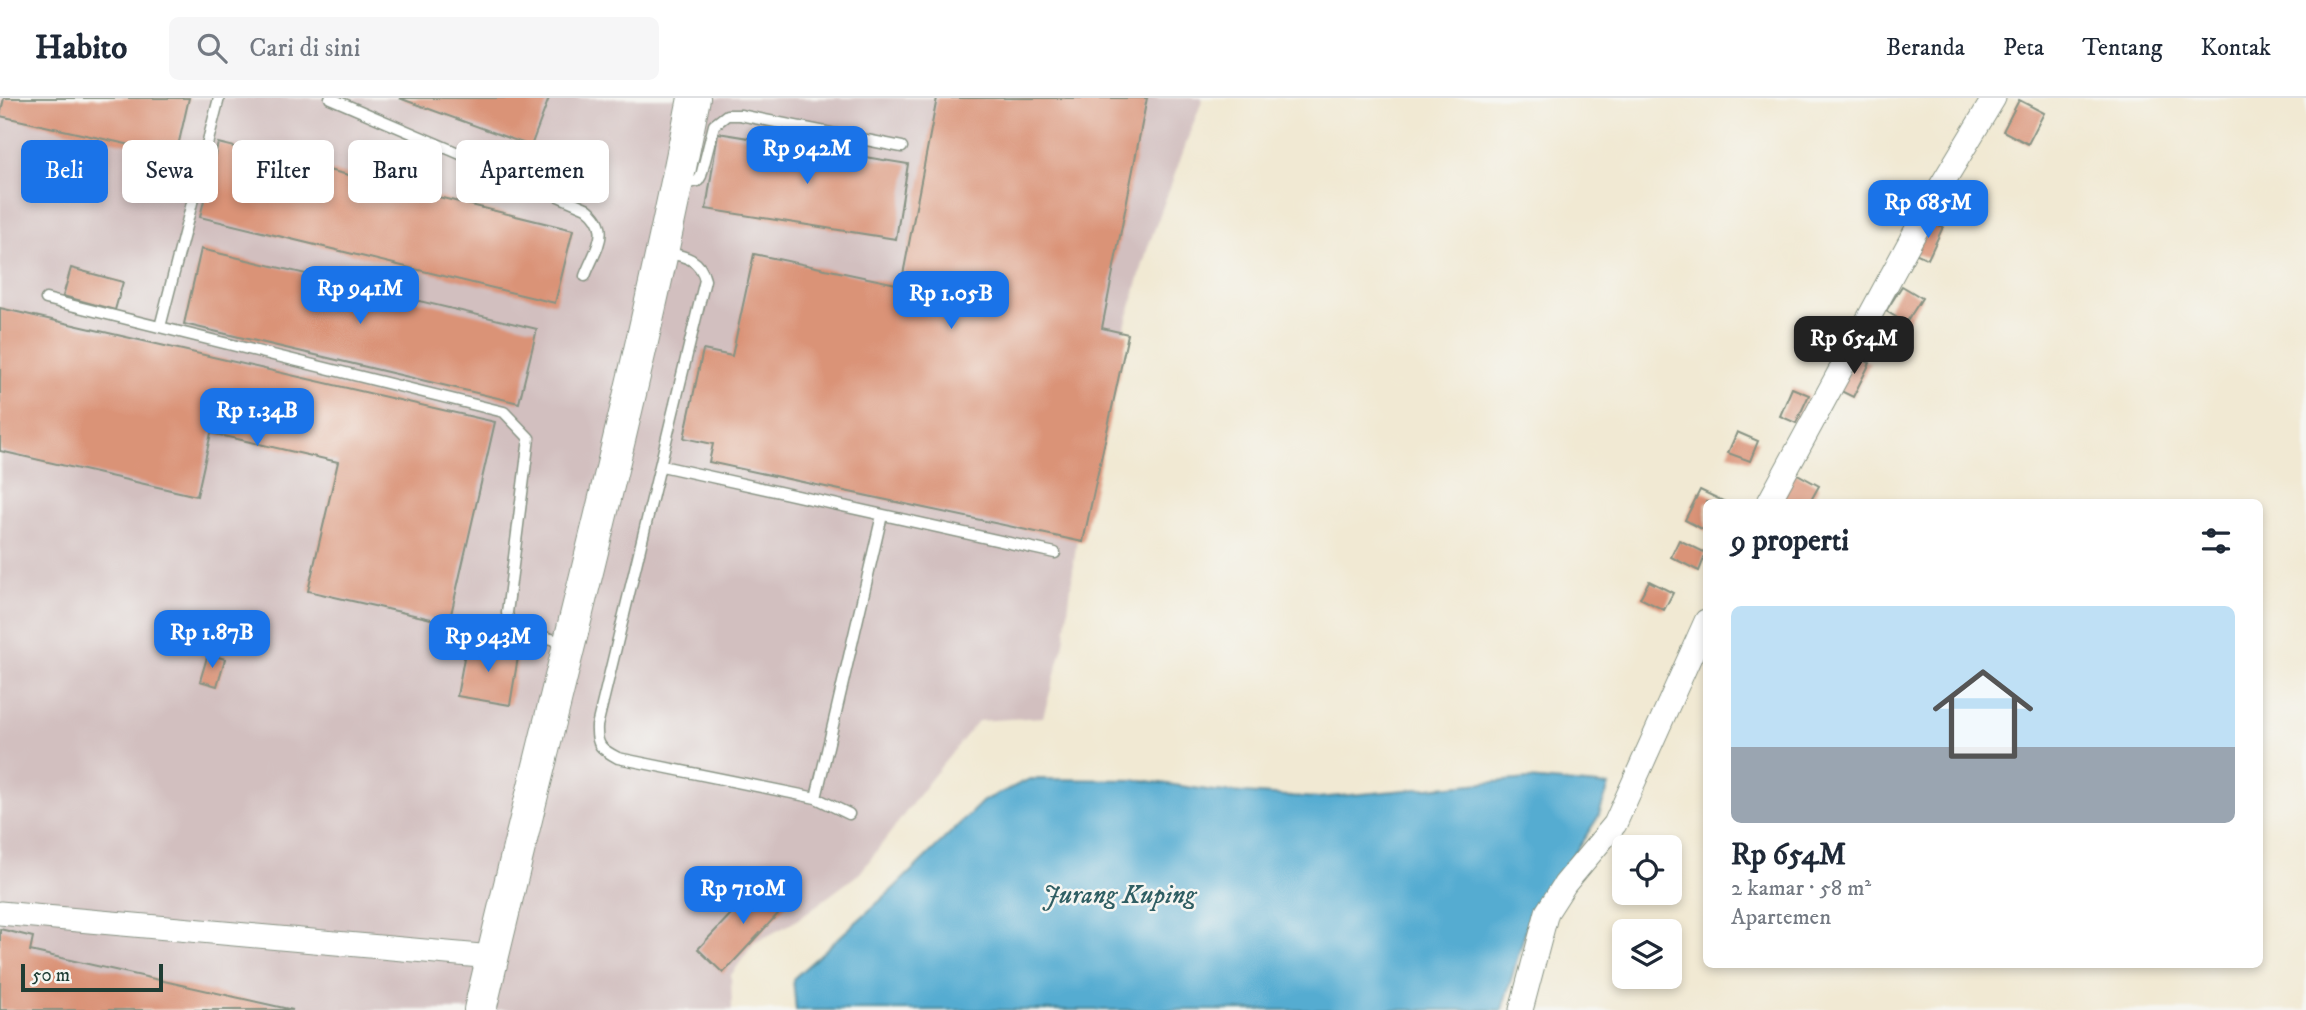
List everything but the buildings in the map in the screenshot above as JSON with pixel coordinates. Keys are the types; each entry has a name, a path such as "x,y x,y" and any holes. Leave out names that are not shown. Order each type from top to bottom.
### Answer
{"street":[{"path":"480,1010 610,484 677,186 694,98"},
{"path":"1771,499 1933,199 1994,98"},
{"path":"1521,1010 1547,912 1565,884 1615,824 1703,628"},
{"path":"0,913 492,957"}],"lane":[{"path":"160,327 219,98"},
{"path":"330,98 586,208 601,222 602,232 585,276"},
{"path":"677,186 698,181 715,125 727,115 902,147"},
{"path":"661,252 689,257 703,269 705,280 597,726 597,739 604,751 618,758 816,798 849,814"},
{"path":"46,299 504,412 529,438 507,613 509,622 530,633 569,644"},
{"path":"662,466 1055,553"},
{"path":"816,798 882,515"}],"shaded area":[{"path":"0,98 1203,98 1148,247 1087,457 1064,643 1043,717 978,721 860,873 794,922 754,943 731,975 732,1010 0,1010"}],"water":[{"name":"Jurang Kuping","path":"1030,779 1141,780 1214,791 1317,798 1528,779 1609,786 1598,817 1526,929 1502,1010 796,1010 793,979 893,889 983,801"}]}
